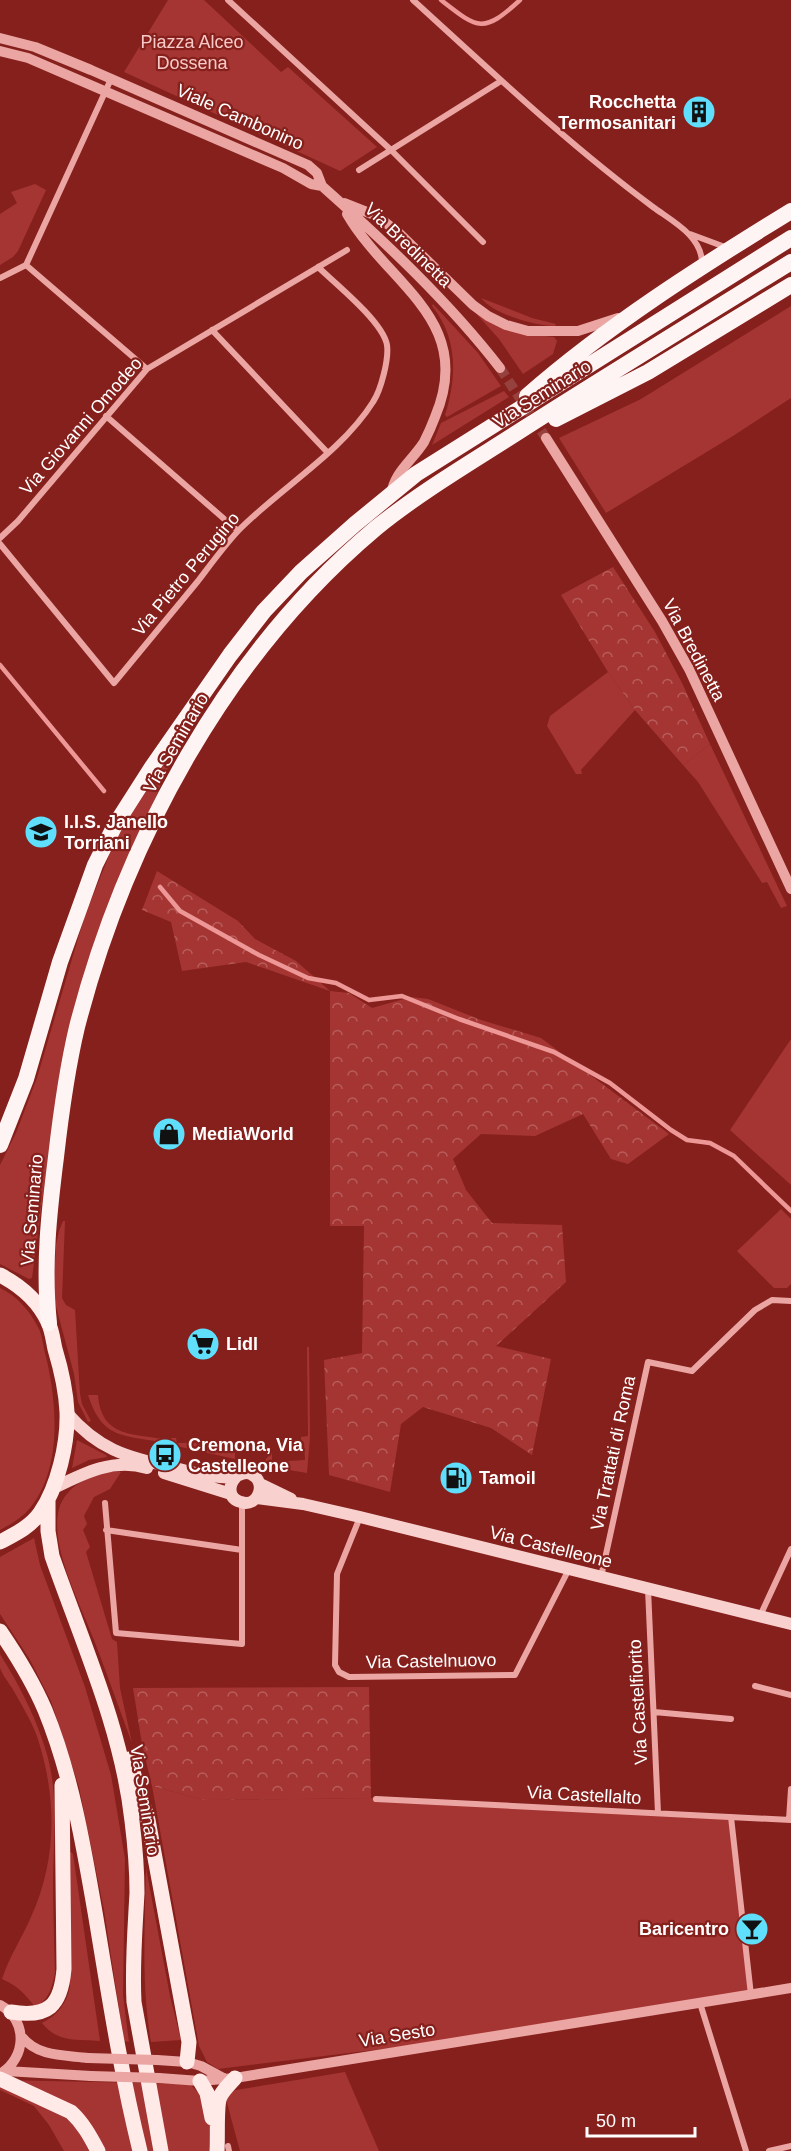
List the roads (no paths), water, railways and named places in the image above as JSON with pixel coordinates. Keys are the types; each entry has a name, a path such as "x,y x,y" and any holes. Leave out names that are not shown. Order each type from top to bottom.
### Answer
{"highway":[{"path":"495,424 539,385 635,312 791,211"},
{"name":"Via Seminario","path":"0,1145 26,1079 60,962 94,865 115,825 212,680 264,611 302,573 416,474 791,238"},
{"name":"Via Seminario","path":"49,1323 45,1273 52,1188 63,1097 77,1028 105,936 133,867 169,790 214,712 260,649 320,582 377,527 503,442 791,262"},
{"path":"503,442 561,417 648,372 791,285"}],"main road":[{"name":"Via Seminario","path":"0,1275 19,1285 34,1299 49,1323 59,1361 67,1413 63,1451 51,1494 48,1531 52,1556 107,1710 123,1769 132,1817 136,1857 134,2002 162,2151"},
{"name":"Via Castelleone","path":"67,1413 89,1436 113,1451 211,1476 236,1477 249,1473 260,1484 303,1504"},
{"path":"51,1494 85,1472 107,1465 139,1465 231,1494 242,1503"},
{"path":"231,1494 231,1485 236,1477"},
{"path":"256,1498 261,1489 260,1484"},
{"name":"Via Seminario","path":"0,1542 31,1523 51,1494"},
{"name":"Via Castelleone","path":"242,1503 256,1498 303,1504 791,1624"},
{"path":"0,1631 24,1668 45,1709 59,1749 78,1823 111,2009 140,2151"},
{"path":"107,1710 131,1764 148,1821 189,2042 186,2061"},
{"path":"5,2008 36,2014 47,2009 60,1996 62,1989 64,1969 62,1794 59,1749"},
{"path":"2,2075 80,2119 98,2151"},
{"path":"222,2150 218,2104 230,2078"},
{"path":"200,2081 210,2106 222,2150"}],"street":[{"path":"228,0 391,150 483,242"},
{"path":"413,0 603,170 689,234 730,249"},
{"name":"Viale Cambonino","path":"0,38 35,47 308,165 317,173 322,186 339,201"},
{"name":"Viale Cambonino","path":"0,51 28,58 283,168 311,184 322,186"},
{"path":"0,278 26,266 111,79"},
{"path":"359,170 501,81"},
{"path":"339,201 377,216 400,234 473,304 488,316 506,325 528,331 579,331 635,312"},
{"path":"339,201 358,234 429,314 438,330 444,350 446,366 444,388 436,416 424,442 392,482 391,495"},
{"name":"Via Bredinetta","path":"339,201 448,308 480,342 500,368"},
{"path":"689,234 702,253 702,267"},
{"name":"Via Giovanni Omodeo","path":"0,538 18,522 147,369 347,250"},
{"path":"26,266 147,369"},
{"name":"Via Pietro Perugino","path":"0,544 114,683 238,531 328,453 374,401 384,372 387,344 382,332 370,316 318,267"},
{"path":"212,330 328,453"},
{"path":"106,416 238,531"},
{"name":"Via Bredinetta","path":"546,438 662,621 688,669 791,889"},
{"name":"Via Trattati di Roma","path":"601,1577 648,1362 692,1371 755,1310 772,1300 791,1301"},
{"path":"105,1503 116,1634 242,1644 242,1503"},
{"name":"Via Castelnuovo","path":"360,1517 337,1574 335,1665 339,1672 349,1677 515,1675 569,1569"},
{"path":"106,1530 242,1550"},
{"path":"760,1616 791,1550"},
{"name":"Via Castelfiorito","path":"648,1589 658,1813"},
{"path":"755,1686 791,1695"},
{"path":"654,1712 731,1719"},
{"path":"790,1820 791,1789"},
{"name":"Via Castellalto","path":"376,1799 790,1820"},
{"path":"731,1817 751,1995"},
{"name":"Via Sesto","path":"2,2075 200,2081 230,2078 791,1988"},
{"path":"700,2003 746,2151"},
{"path":"5,2008 18,2024 22,2037 29,2045 41,2052 88,2058 186,2061 230,2078"},
{"path":"2,2075 15,2061 22,2037"},
{"path":"159,2078 184,2068 186,2061"},
{"path":"186,2061 200,2081"},
{"path":"769,2151 791,2146"}],"waterway":[{"path":"441,0 472,22 480,24 497,18 520,0"},
{"path":"0,665 104,791"},
{"path":"160,887 180,911 259,955 308,978 336,983 369,1000 402,996 459,1019 554,1052 610,1083 687,1140 710,1143 734,1156 791,1211"}],"tunnel":[{"path":"500,368 546,438"}],"place":[{"name":"Rocchetta Termosanitari","path":"699,112"},
{"name":"I.I.S. Janello Torriani","path":"41,832"},
{"name":"MediaWorld","path":"169,1134"},
{"name":"Lidl","path":"203,1344"},
{"name":"Cremona, Via Castelleone","path":"165,1455"},
{"name":"Tamoil","path":"456,1478"},
{"name":"Baricentro","path":"752,1929"}],"park label":[{"name":"Piazza Alceo Dossena","path":"192,52"}]}
